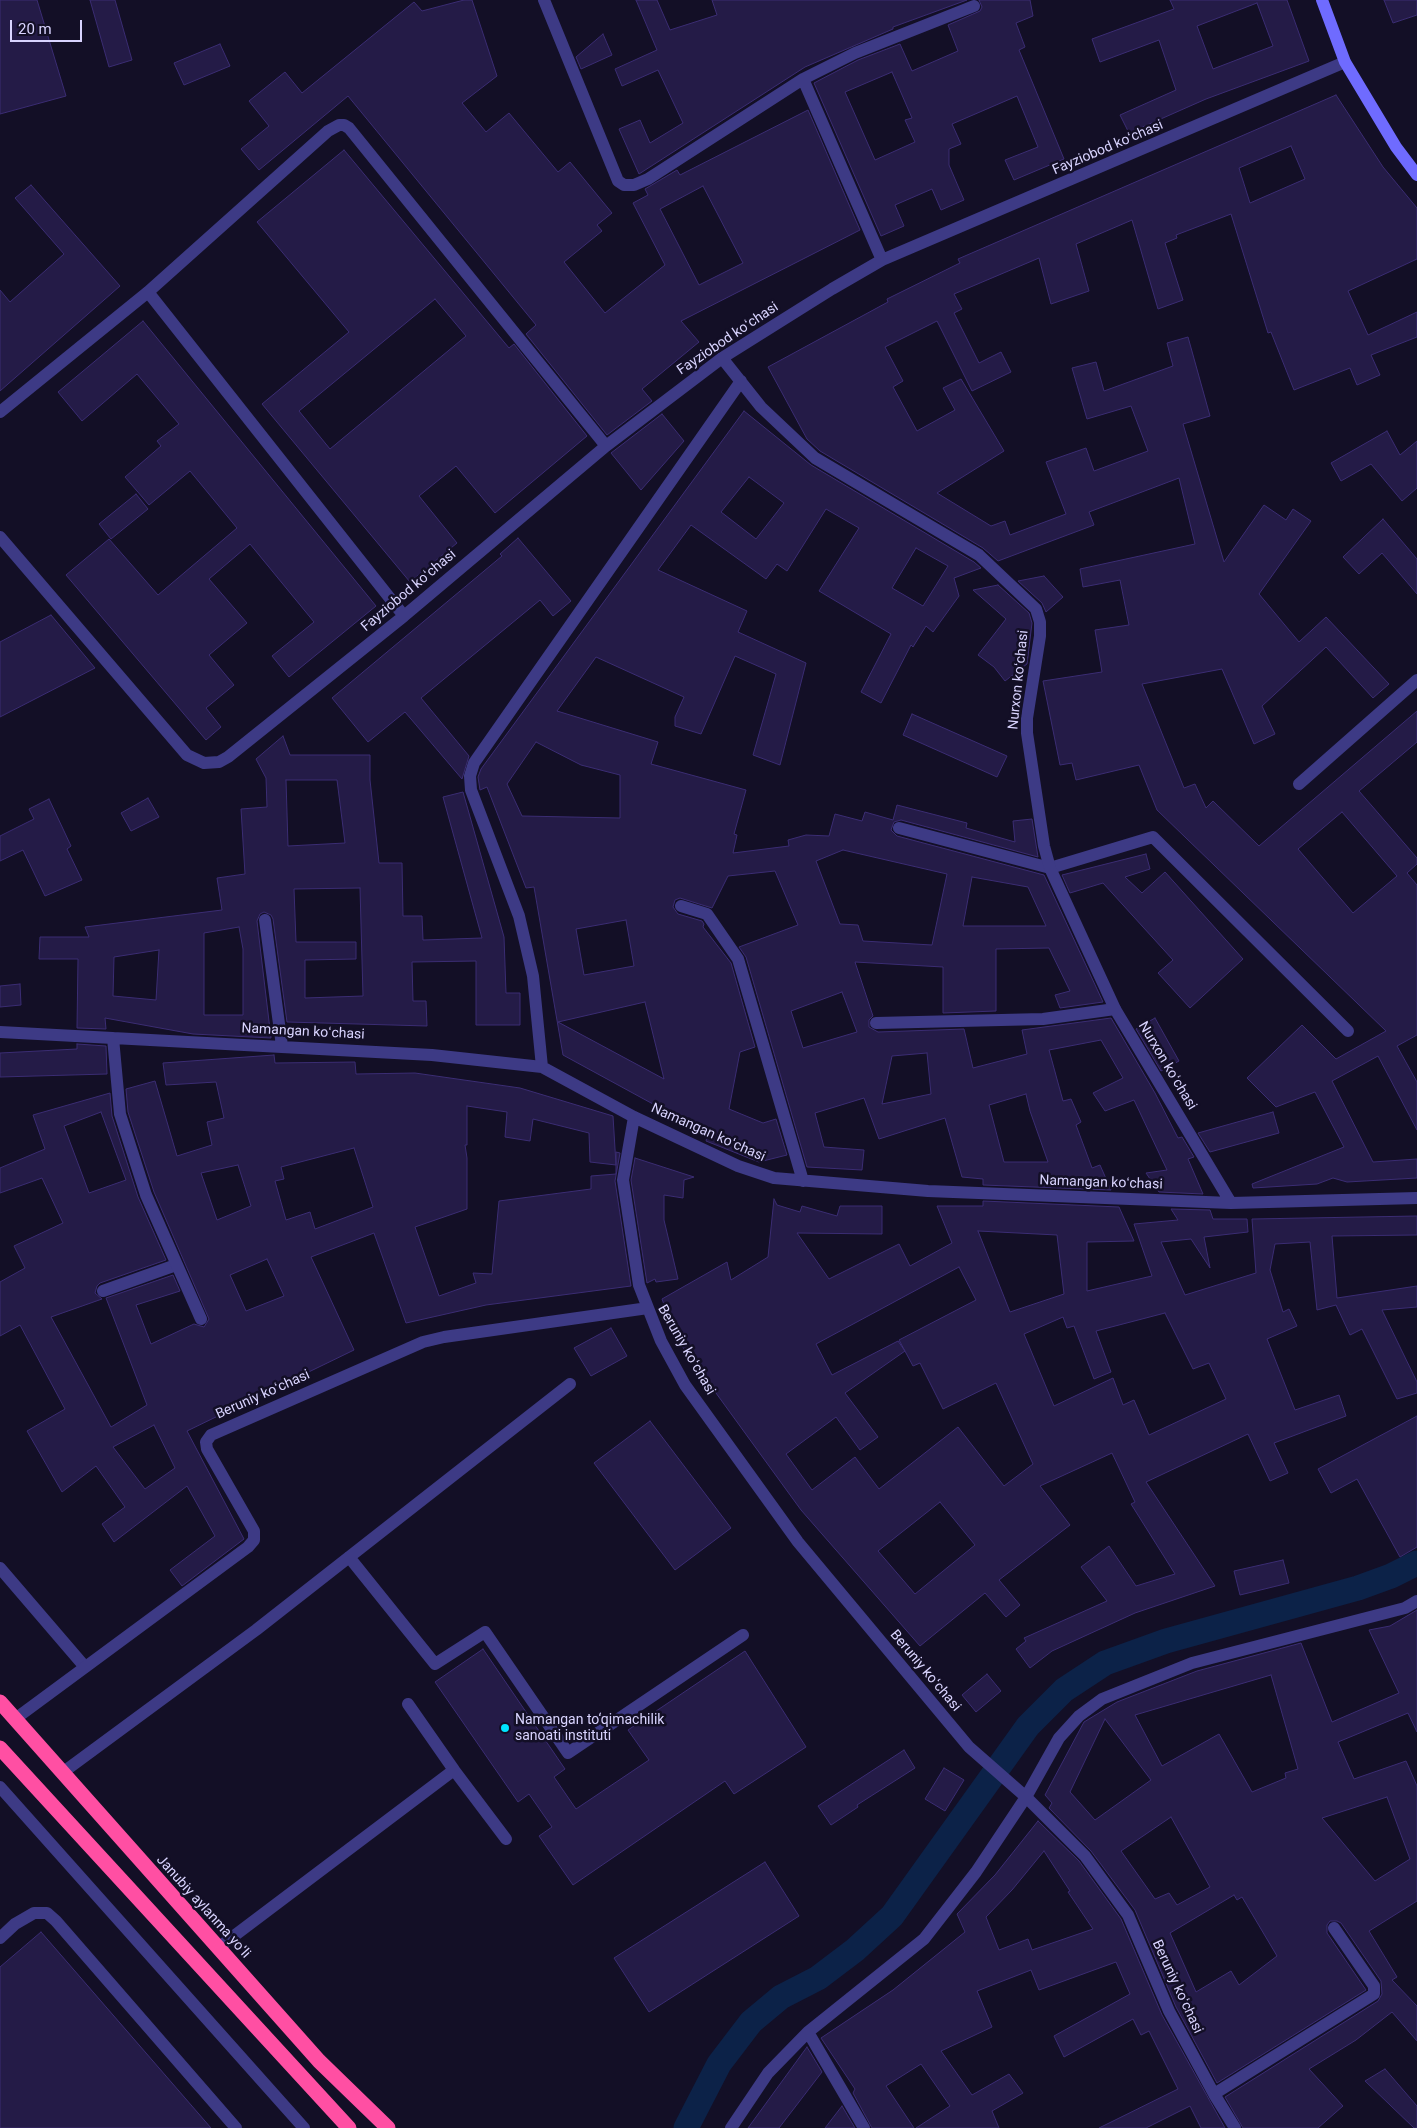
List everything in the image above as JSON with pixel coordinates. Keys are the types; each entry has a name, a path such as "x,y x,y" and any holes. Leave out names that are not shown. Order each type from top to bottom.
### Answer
{"highway":[{"name":"Janubiy aylanma yoʻli","path":"0,1702 319,2061 388,2128"},
{"path":"0,1748 349,2128"}],"street":[{"path":"544,0 618,181 624,185 648,179 803,79 855,53 974,6"},
{"path":"1322,0 1345,62 1396,147 1417,175"},
{"name":"Fayziobod koʻchasi","path":"0,537 187,755 204,763 219,762 228,757 404,616 606,446 722,358 882,260 1345,62"},
{"path":"803,79 882,260"},
{"path":"0,412 148,292 328,131 339,125 344,125 349,128 606,446"},
{"path":"148,292 404,616"},
{"name":"Nurxon koʻchasi","path":"722,358 761,407 815,458 979,554 1036,609 1040,622 1040,636 1027,718 1027,733 1044,846 1050,868 1115,1009 1231,1203"},
{"path":"542,1068 532,976 519,916 471,790 470,776 474,763 741,381"},
{"path":"1299,784 1417,680"},
{"path":"900,828 1050,868 1153,837 1348,1031"},
{"path":"681,906 707,914 738,959 803,1181"},
{"path":"265,920 282,1046"},
{"path":"876,1023 1043,1019 1115,1009"},
{"name":"Namangan koʻchasi","path":"0,1032 432,1054 542,1068 634,1117 738,1166 774,1178 928,1191 1231,1203 1417,1198"},
{"path":"113,1038 120,1114 146,1195 201,1319"},
{"path":"634,1117 622,1180 639,1285 648,1308"},
{"path":"103,1291 176,1265"},
{"name":"Beruniy koʻchasi","path":"15,1719 248,1547 254,1540 254,1531 207,1449 206,1442 211,1435 423,1342 444,1337 648,1308 661,1341 685,1384 798,1542 969,1747 1026,1797 1085,1856 1128,1915 1168,2011 1214,2094 1236,2128"},
{"path":"62,1773 256,1630 570,1384"},
{"path":"350,1557 435,1664 485,1632 568,1753 743,1635"},
{"path":"0,1568 85,1667"},
{"path":"732,2128 768,2073 808,2032 924,1939 976,1872 1026,1797 1059,1738 1079,1716 1102,1699 1192,1663 1405,1608 1417,1601"},
{"path":"408,1704 454,1770 506,1838"},
{"path":"218,1948 454,1770"},
{"path":"0,1787 304,2128"},
{"path":"0,1938 15,1924 34,1913 47,1913 52,1917 236,2128"},
{"path":"1214,2094 1374,1994 1374,1986 1334,1928"},
{"path":"808,2032 864,2128"}],"building":[{"path":"0,0 37,0 66,96 0,114"},
{"path":"90,0 115,0 132,60 109,67"},
{"path":"464,0 472,0 497,76 462,103 486,132 509,113 558,172 570,162 612,213 597,225 602,231 564,262 605,313 665,265 633,203 648,195 645,189 677,170 680,175 808,110 860,230 681,321 699,342 642,389 652,401 607,435 526,334 536,325 348,96 259,170 241,149 269,126 249,101 285,72 302,93 414,2 422,11","holes":["703,186 743,263 699,285 660,209"]},
{"path":"636,0 657,0 670,30 717,15 712,0 967,0 893,27 893,29 805,67 639,174 619,129 640,120 650,143 683,123 658,70 622,86 615,69 657,50"},
{"path":"979,0 1030,0 1033,16 1016,23 1025,47 1019,50 1064,159 1014,180 1005,160 1038,147 1017,96 952,124 961,144 949,149 949,165 964,200 941,210 932,189 895,205 904,226 881,236 814,83 858,60 900,44 912,71 958,51 948,25 980,11 982,7","holes":["892,72 912,118 905,120 915,142 875,160 845,92"]},
{"path":"1170,0 1287,0 1309,61 1206,99 1129,133 1120,115 1176,90 1159,40 1100,62 1092,39 1174,9","holes":["1257,3 1273,46 1213,69 1197,26"]},
{"path":"1384,0 1417,0 1417,15 1393,23"},
{"path":"603,34 612,55 581,69 576,57"},
{"path":"220,44 230,66 184,85 174,63"},
{"path":"1336,95 1383,167 1417,208 1417,259 1348,291 1368,335 1417,312 1417,337 1371,355 1380,375 1357,385 1350,368 1294,390 1271,332 1268,333 1231,214 1176,235 1177,238 1165,243 1183,300 1158,309 1132,220 1076,244 1089,291 1051,304 1039,258 954,294 962,309 954,313 979,363 1001,352 1011,372 972,391 937,321 885,347 903,381 893,387 917,431 955,410 943,388 961,379 1004,451 937,493 991,526 1005,521 1010,535 1066,514 1046,462 1086,448 1094,471 1148,451 1131,406 1087,419 1072,368 1096,362 1104,391 1173,366 1167,343 1188,337 1210,416 1183,424 1224,562 1264,505 1286,520 1293,509 1311,521 1259,594 1299,642 1326,617 1389,684 1373,698 1326,647 1262,706 1275,734 1254,744 1222,669 1142,684 1184,788 1195,784 1206,808 1213,801 1259,846 1417,711 1417,742 1359,791 1417,858 1417,864 1407,873 1417,885 1417,1035 1397,1046 1417,1082 1417,1130 1378,1056 1332,1081 1373,1162 1417,1159 1417,1178 1347,1182 1333,1178 1317,1184 1253,1188 1252,1184 1344,1147 1315,1092 1276,1107 1247,1078 1302,1025 1336,1059 1386,1031 1157,810 1139,765 1076,780 1072,763 1060,765 1043,681 1102,672 1095,630 1129,625 1120,580 1083,587 1080,569 1195,544 1179,478 1089,512 1094,525 998,561 983,548 820,451 807,439 768,367 888,302 887,299 960,263 958,259","holes":["1291,146 1305,179 1250,203 1239,168","1342,812 1397,876 1353,913 1298,849"]},
{"path":"344,150 509,348 514,344 587,436 495,513 456,466 419,496 457,543 410,582 262,404 349,332 257,222","holes":["435,299 466,336 330,449 299,411"]},
{"path":"31,185 120,286 0,391 0,290 10,302 64,254 15,198"},
{"path":"143,321 376,606 289,677 272,656 314,622 250,544 209,579 247,623 209,655 234,685 206,708 221,727 206,740 66,575 109,539 158,595 237,528 190,471 149,505 125,477 161,446 157,441 179,424 137,374 82,421 58,392"},
{"path":"744,411 811,465 974,562 981,568 954,578 959,596 933,632 926,626 913,647 911,645 881,703 861,692 891,634 819,591 859,528 826,509 787,571 777,564 766,579 691,525 658,570 747,611 738,632 806,663 780,765 753,755 776,674 735,656 701,734 675,726 675,717 684,697 596,657 557,711 658,742 651,764 746,790 734,834 737,835 733,853 789,846 788,840 806,835 829,836 835,814 862,821 865,812 893,820 897,805 967,823 966,828 1015,842 1013,821 1032,819 1038,857 901,820 894,822 891,830 897,836 1044,875 1103,1002 1060,1008 1055,995 1070,991 1049,948 996,949 996,1011 943,1013 943,967 855,962 873,1016 869,1020 869,1027 878,1032 964,1029 973,1068 1027,1054 1022,1030 1111,1018 1155,1093 1178,1138 1182,1137 1194,1157 1188,1159 1203,1194 1159,1192 1146,1173 1167,1170 1134,1100 1105,1111 1093,1093 1123,1078 1101,1040 1049,1050 1063,1101 1071,1099 1081,1122 1076,1125 1092,1168 1100,1165 1111,1190 983,1185 983,1179 962,1177 945,1118 879,1139 864,1098 815,1113 824,1147 864,1150 862,1170 807,1167 746,957 739,947 798,925 775,871 728,876 712,908 680,898 675,900 673,907 678,914 702,921 703,927 731,963 755,1047 740,1052 729,1109 763,1123 776,1119 787,1155 759,1162 706,1141 708,1134 563,1055 534,887 526,888 487,787 480,790 478,777 481,769","holes":["749,477 784,503 756,539 721,512","916,548 948,566 923,606 892,588","536,742 581,765 620,775 620,818 522,816 507,784","843,850 947,874 932,945 863,941 858,925 840,924 816,861","972,877 1028,887 1046,926 963,926","626,920 634,966 584,975 576,929","842,992 857,1032 803,1048 791,1011","645,1002 664,1079 558,1022","927,1053 931,1094 882,1104 892,1056","1026,1094 1048,1162 1004,1162 989,1105"]},
{"path":"662,414 684,441 641,490 611,453"},
{"path":"1387,431 1400,455 1417,441 1417,488 1402,501 1371,464 1341,481 1331,463"},
{"path":"136,494 148,509 111,539 99,524"},
{"path":"1383,519 1417,559 1417,594 1382,553 1359,574 1343,557"},
{"path":"518,538 571,601 553,616 540,600 421,698 469,756 462,779 405,712 368,742 332,698 502,556 500,554"},
{"path":"1044,576 1063,597 1046,612 1042,603 1018,581"},
{"path":"998,585 1029,613 1032,623 1027,664 1005,681 994,667 978,655 1006,619 973,590"},
{"path":"51,615 95,668 0,717 0,642"},
{"path":"912,714 1007,756 997,777 903,735"},
{"path":"283,736 290,755 370,755 370,780 379,863 402,863 403,916 422,916 423,940 482,938 443,797 463,792 504,937 506,993 520,993 520,1025 476,1025 476,961 412,962 413,1001 426,1001 427,1026 287,1022 273,919 271,915 264,912 260,914 257,921 271,1038 193,1034 105,1018 106,1029 77,1028 78,959 39,959 40,937 89,937 85,927 222,910 217,878 245,874 241,809 267,807 266,778 256,759","holes":["286,780 337,780 345,843 288,846","360,888 363,996 305,998 305,960 356,959 356,942 296,942 294,889","239,927 243,949 243,1015 204,1015 204,933","159,950 156,1000 113,996 114,957"]},
{"path":"148,798 159,817 131,831 121,813"},
{"path":"49,799 71,846 67,849 82,880 45,896 23,850 0,861 0,836 34,819 29,809"},
{"path":"1146,854 1150,869 1125,877 1142,893 1165,872 1243,959 1190,1008 1158,973 1173,960 1103,883 1070,893 1062,875"},
{"path":"20,984 21,1005 0,1007 0,986"},
{"path":"1155,1018 1179,1061 1161,1071 1136,1029"},
{"path":"77,1044 106,1046 107,1074 0,1077 0,1053 77,1049"},
{"path":"274,1055 275,1063 355,1062 356,1074 415,1073 520,1088 613,1116 616,1165 616,1152 620,1153 615,1181 631,1286 486,1305 406,1323 374,1233 311,1257 354,1350 187,1431 244,1539 182,1586 170,1570 215,1536 187,1486 114,1542 102,1524 125,1507 96,1466 62,1492 27,1431 65,1409 20,1325 0,1336 0,1282 25,1268 14,1246 63,1223 42,1178 0,1193 0,1168 45,1149 33,1115 110,1093 112,1116 138,1197 166,1260 100,1283 95,1293 102,1299 51,1317 111,1427 147,1405 106,1298 173,1275 180,1291 136,1305 151,1344 194,1324 204,1327 209,1319 154,1192 128,1112 126,1089 155,1081 177,1156 212,1145 207,1122 224,1118 216,1082 166,1085 163,1063","holes":["467,1106 507,1112 505,1137 530,1141 533,1119 589,1133 590,1162 616,1165 616,1174 591,1176 591,1189 499,1201 492,1274 473,1273 476,1283 439,1296 415,1227 467,1209 467,1158 465,1145 467,1145","101,1112 126,1180 89,1193 64,1126","354,1148 373,1207 315,1229 310,1212 286,1220 275,1181 284,1179 281,1167","238,1165 251,1206 217,1220 201,1173","267,1259 284,1296 246,1311 230,1275","154,1425 175,1468 145,1489 113,1447"]},
{"path":"1273,1112 1279,1133 1210,1152 1198,1133"},
{"path":"635,1158 694,1177 684,1180 683,1198 664,1195 664,1220 678,1279 656,1282 655,1279 647,1283 631,1180"},
{"path":"774,1199 777,1205 800,1212 802,1206 837,1216 840,1206 882,1206 882,1234 797,1233 829,1279 899,1244 910,1266 952,1243 937,1206 983,1206 983,1201 1119,1207 1134,1241 1087,1242 1087,1291 1152,1276 1134,1224 1178,1220 1171,1209 1210,1210 1213,1219 1247,1219 1248,1232 1204,1237 1210,1268 1191,1239 1161,1242 1185,1295 1256,1273 1252,1219 1417,1216 1417,1235 1332,1236 1337,1298 1417,1286 1417,1307 1382,1310 1417,1382 1417,1393 1397,1399 1362,1329 1350,1335 1336,1305 1317,1310 1310,1242 1275,1244 1270,1270 1283,1312 1289,1309 1297,1326 1267,1339 1295,1410 1339,1395 1346,1416 1274,1443 1288,1473 1270,1481 1248,1434 1146,1482 1215,1586 1135,1613 1052,1651 1030,1668 1016,1649 1026,1641 1024,1638 1107,1601 1081,1567 1109,1546 1136,1586 1175,1574 1131,1504 1135,1502 1112,1453 1040,1486 1070,1525 999,1580 1020,1605 1006,1617 985,1593 920,1646 801,1510 676,1338 662,1299 727,1262 731,1280 768,1257","holes":["978,1231 1057,1235 1064,1294 1010,1312","959,1267 976,1300 899,1340 905,1351 898,1341 832,1375 816,1344","1165,1313 1193,1369 1209,1363 1226,1399 1149,1435 1134,1400 1123,1405 1113,1378 1054,1406 1024,1334 1063,1317 1067,1328 1074,1326 1094,1379 1111,1372 1096,1331","905,1351 913,1366 920,1363 943,1409 996,1383 1033,1464 1004,1486 958,1427 879,1489 855,1457 812,1490 786,1454 836,1417 860,1450 878,1437 845,1393","940,1502 975,1545 915,1594 878,1551"]},
{"path":"611,1328 627,1356 591,1376 574,1348"},
{"path":"1417,1416 1417,1547 1400,1557 1357,1479 1331,1493 1318,1469"},
{"path":"650,1421 731,1528 675,1570 594,1463"},
{"path":"1283,1560 1289,1583 1240,1595 1234,1571"},
{"path":"1417,1610 1417,1732 1408,1713 1338,1742 1354,1779 1406,1761 1417,1786 1417,1901 1369,1931 1397,1977 1392,1980 1417,2006 1417,2041 1392,2012 1356,2040 1309,2069 1343,2106 1318,2128 1243,2128 1225,2097 1378,2001 1382,1994 1381,1981 1341,1923 1330,1921 1327,1925 1327,1933 1366,1990 1217,2083 1176,2007 1135,1910 1091,1851 1049,1808 1052,1803 1045,1795 1084,1722 1117,1702 1197,1671 1301,1643 1332,1722 1399,1693 1369,1630 1390,1626","holes":["1271,1675 1298,1769 1285,1773 1286,1778 1252,1792 1219,1734 1162,1766 1135,1715","1105,1719 1151,1780 1095,1820 1070,1792","1387,1797 1410,1859 1375,1881 1322,1818","1171,1817 1210,1887 1177,1905 1169,1893 1155,1899 1121,1851","1234,1895 1237,1900 1242,1897 1277,1956 1239,1985 1231,1971 1196,1992 1170,1933"]},
{"path":"483,1649 565,1769 554,1777 576,1809 649,1760 628,1730 745,1651 806,1747 734,1794 725,1781 573,1885 539,1836 552,1827 529,1794 518,1802 435,1682"},
{"path":"987,1674 1001,1691 976,1712 962,1695"},
{"path":"904,1750 915,1768 857,1805 858,1807 831,1825 818,1806"},
{"path":"944,1768 964,1780 945,1811 925,1799"},
{"path":"1038,1821 1079,1861 1121,1919 1162,2015 1225,2128 1201,2128 1190,2106 1146,2128 1099,2128 1178,2089 1149,2031 1141,2035 1133,2019 1064,2057 1054,2036 1130,1994 1116,1962 1039,1990 1031,1970 977,1991 992,2027 941,2051 972,2095 1009,2074 1023,2093 992,2111 999,2128 916,2128 950,2106 921,2064 886,2086 914,2128 872,2128 853,2093 855,2089 821,2038 893,1990 965,1932 957,1914 995,1875","holes":["1044,1851 1070,1891 1068,1892 1093,1929 1032,1950 1028,1939 999,1950 986,1917 1012,1890"]},
{"path":"765,1862 799,1916 649,2012 614,1958"},
{"path":"41,1932 211,2128 0,2128 0,1967"},
{"path":"807,2047 822,2072 779,2128 748,2128"},
{"path":"1385,2069 1417,2106 1417,2128 1414,2128 1365,2081"},
{"path":"842,2106 855,2128 825,2128"}],"waterway":[{"path":"686,2128 719,2064 751,2022 781,1997 818,1978 855,1950 892,1916 1028,1726 1064,1690 1105,1663 1166,1641 1358,1588 1391,1576 1417,1563"}],"place":[{"name":"Namangan to‘qimachilik sanoati instituti","path":"505,1728"}]}
